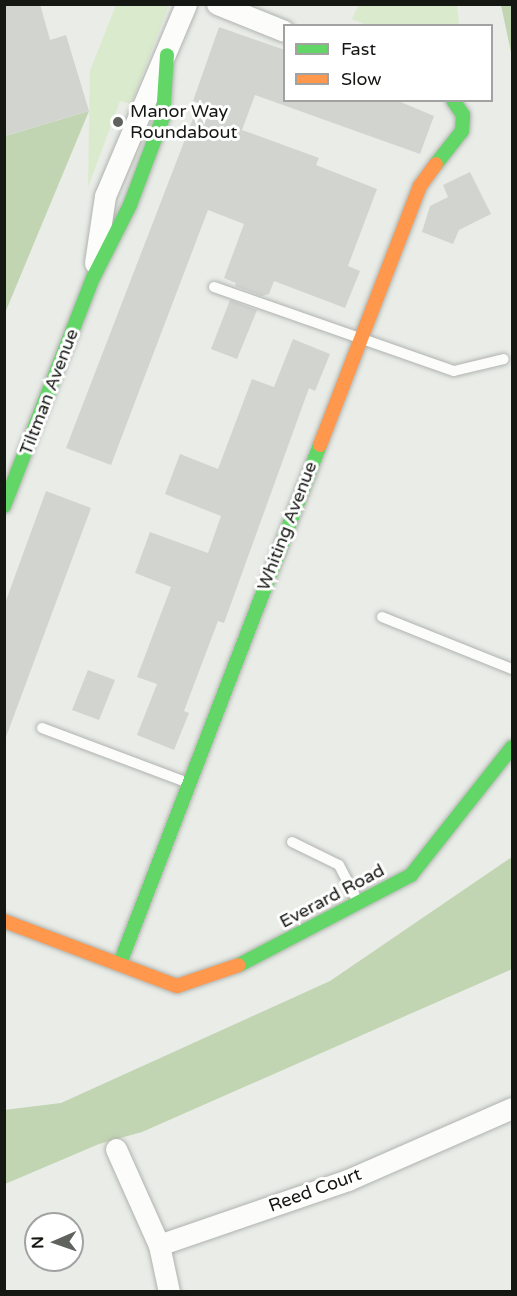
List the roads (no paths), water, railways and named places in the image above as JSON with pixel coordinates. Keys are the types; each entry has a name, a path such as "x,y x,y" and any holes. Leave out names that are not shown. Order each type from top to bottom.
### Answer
{"street":[{"name":"Tiltman Avenue","path":"4,506 93,278 105,196 139,109 167,55 186,4"},
{"path":"217,4 283,30"},
{"name":"Whiting Avenue","path":"120,963 420,186 462,131 463,115 454,102"},
{"name":"Everard Road","path":"4,921 177,986 222,974 411,874 513,747"},
{"name":"Reed Court","path":"159,1245 348,1180 513,1108"},
{"path":"116,1149 159,1245 169,1292"}],"lane":[{"path":"214,287 454,371 504,359"},
{"path":"382,617 513,669"},
{"path":"42,728 188,783"},
{"path":"292,842 339,865 358,902"}],"place":[{"name":"Manor Way Roundabout","path":"118,122"}]}
